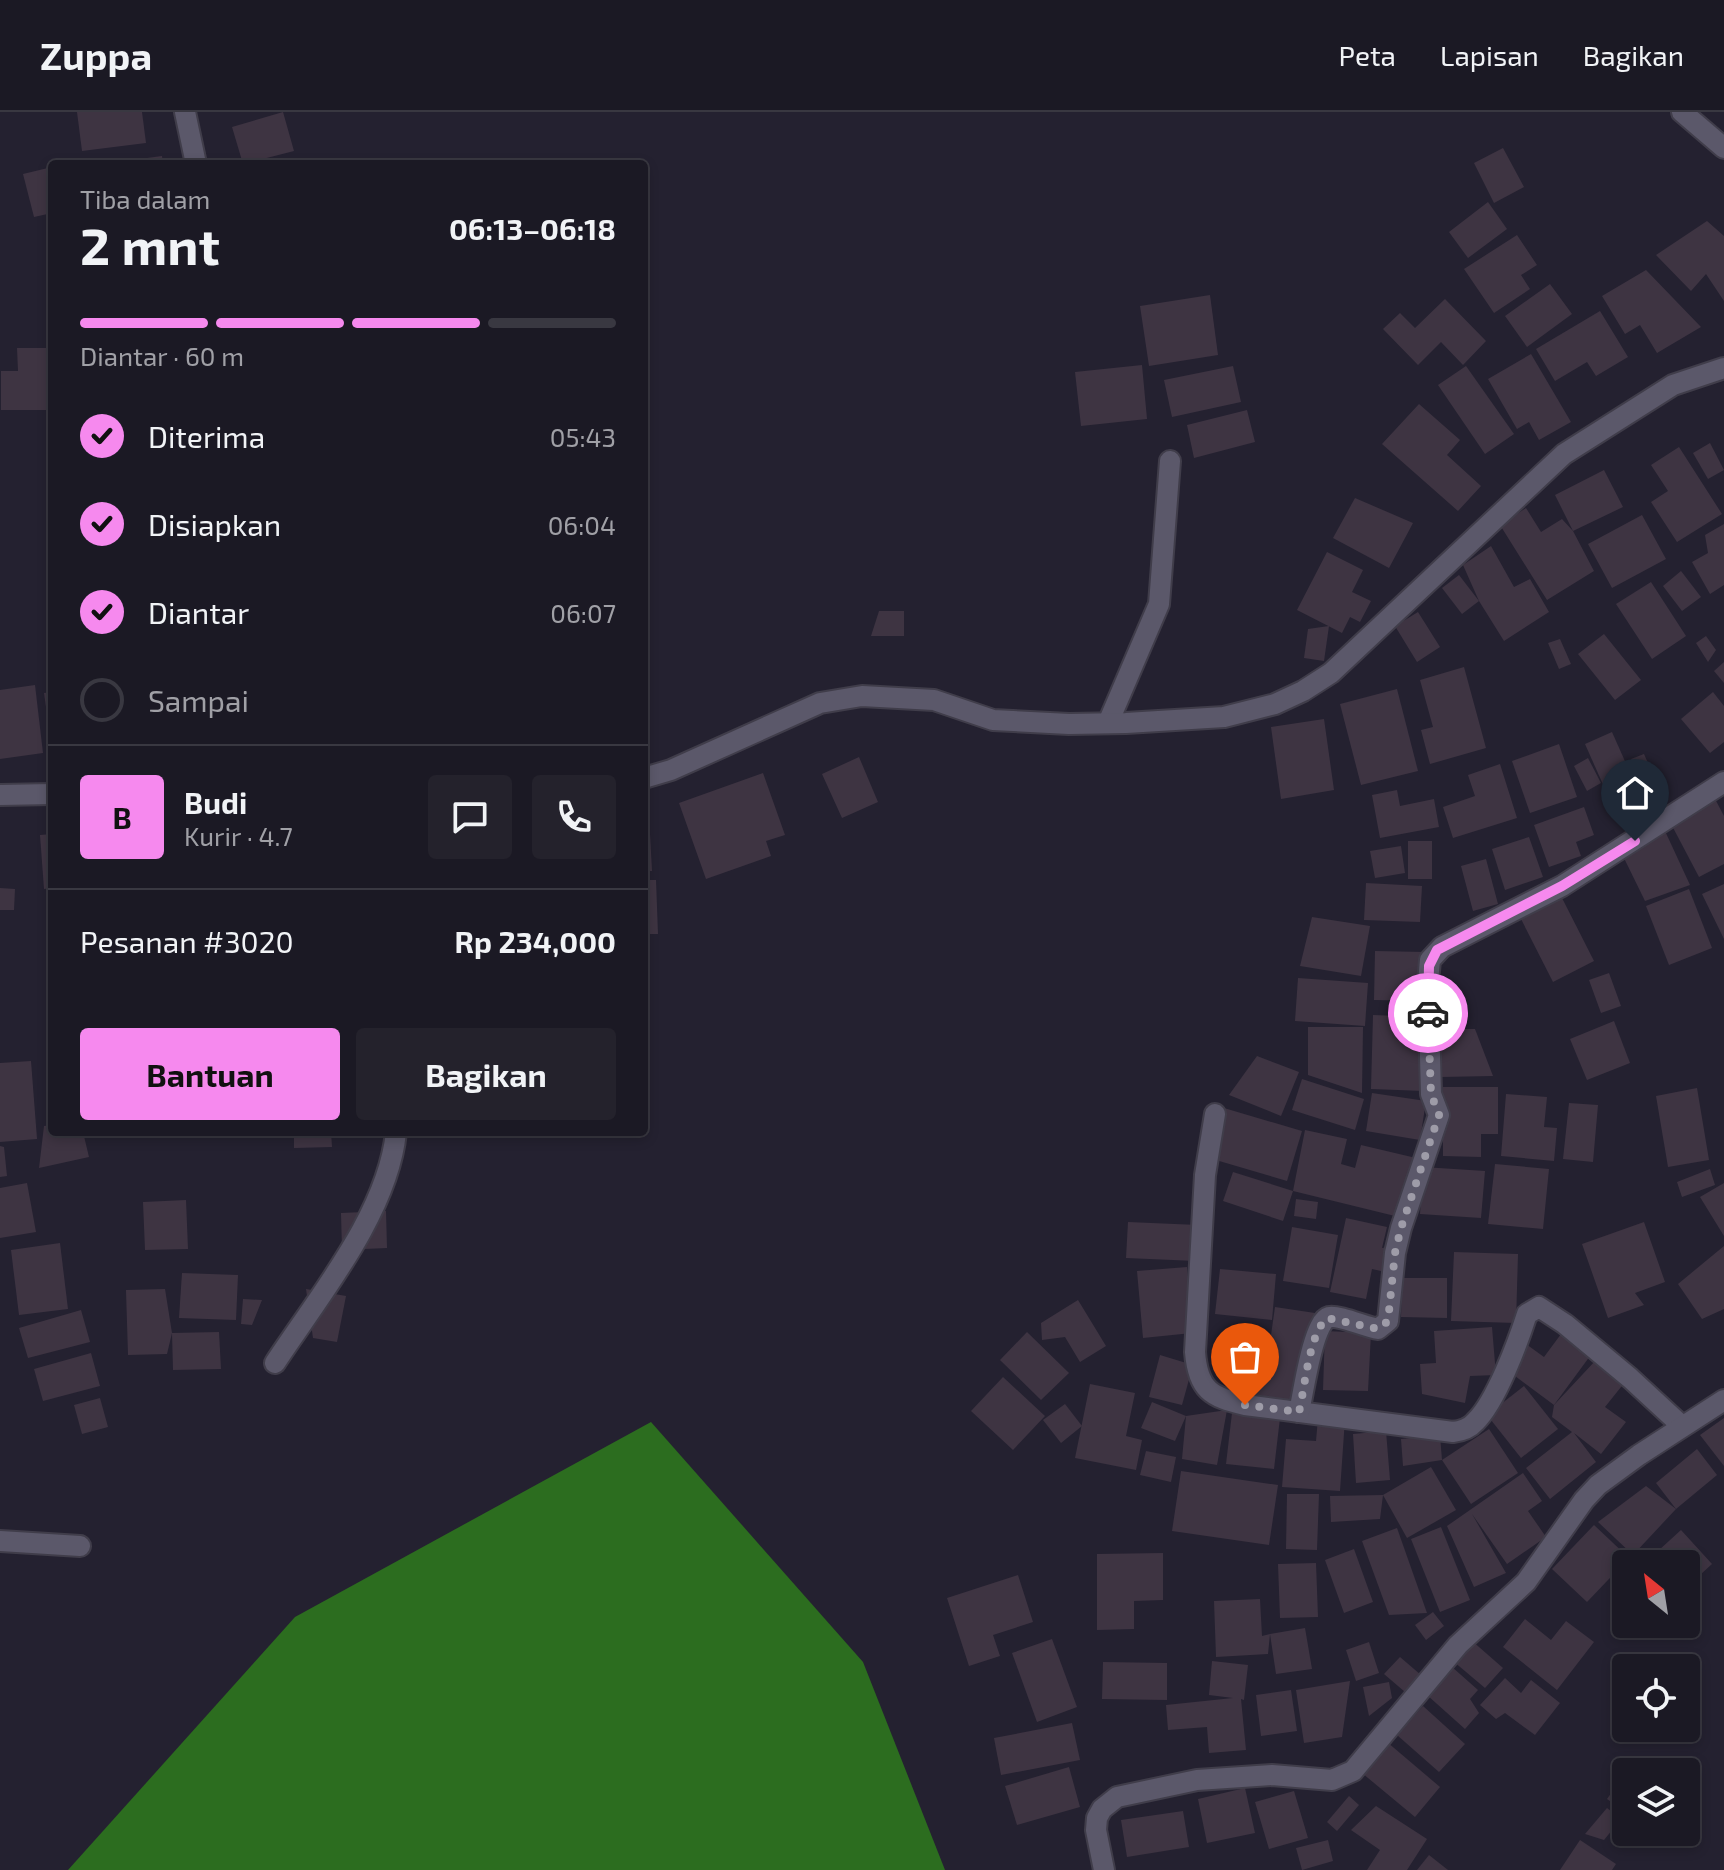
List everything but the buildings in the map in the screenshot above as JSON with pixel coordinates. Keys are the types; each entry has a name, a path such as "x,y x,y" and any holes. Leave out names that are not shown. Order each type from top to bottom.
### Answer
{"street":[{"path":"185,112 195,160"},
{"path":"1682,112 1724,148"},
{"path":"648,777 671,770 820,703 862,696 934,700 993,720 1117,723 1224,717 1275,704 1331,673 1564,454 1673,385 1724,368"},
{"path":"1117,723 1159,604 1170,461"},
{"path":"1299,1412 1319,1325 1333,1317 1378,1329 1388,1321 1395,1253 1401,1228 1439,1115 1431,1094 1429,1054 1428,982 1433,954 1562,886 1724,782"},
{"path":"0,795 48,794"},
{"path":"1215,1114 1205,1175 1196,1365 1200,1379 1213,1396 1245,1405 1453,1432 1465,1430 1475,1423 1487,1406 1521,1334 1527,1314 1539,1307 1565,1324 1630,1378 1682,1426"},
{"path":"275,1363 372,1211 387,1179 395,1136"},
{"path":"1104,1870 1096,1830 1097,1818 1102,1809 1117,1797 1197,1780 1272,1775 1332,1780 1353,1771 1458,1645 1526,1582 1584,1500 1608,1477 1724,1400"},
{"path":"0,1541 80,1546"}],"green space":[{"path":"651,1422 863,1662 945,1870 68,1870 295,1617"}],"way so far":[{"path":"1245,1405 1299,1412 1319,1325 1327,1318 1378,1329 1388,1321 1395,1253 1401,1228 1439,1115 1431,1094 1428,1013"}],"route":[{"path":"1428,1013 1429,966 1437,950 1562,886 1635,841"}]}
